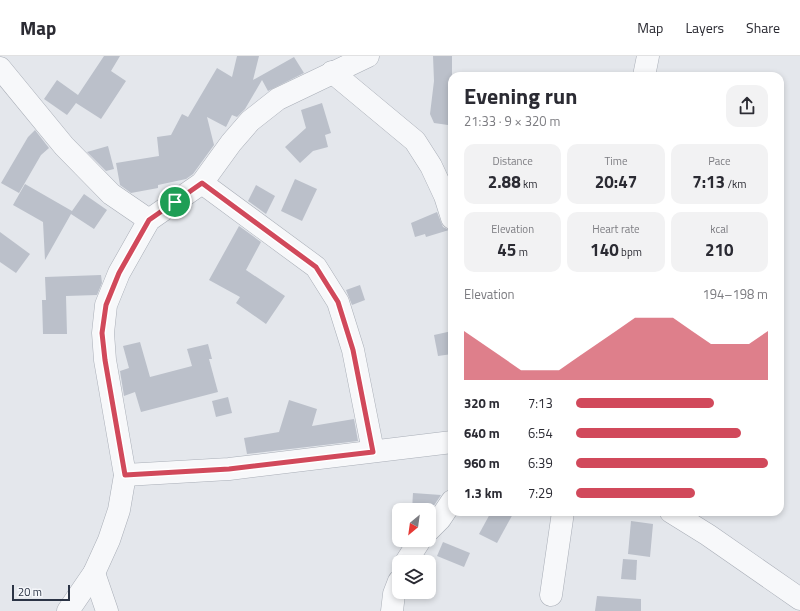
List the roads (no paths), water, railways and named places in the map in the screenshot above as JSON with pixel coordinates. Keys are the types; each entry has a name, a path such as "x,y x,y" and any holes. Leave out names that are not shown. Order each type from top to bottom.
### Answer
{"street":[{"path":"68,611 94,573 109,540 119,510 125,475 105,360 102,333 106,305 116,280 149,220 202,183 231,143 250,121 278,99 368,56"},
{"path":"645,72 648,56"},
{"path":"0,68 64,146 111,194 149,220"},
{"path":"332,72 415,141 431,166 446,196 448,203"},
{"path":"202,183 316,267 338,302 353,350 373,452"},
{"path":"125,475 229,469 448,443"},
{"path":"436,523 448,507"},
{"path":"551,595 562,516"},
{"path":"677,516 708,535 800,599"},
{"path":"94,573 107,611"},
{"path":"392,611 393,599"}]}
